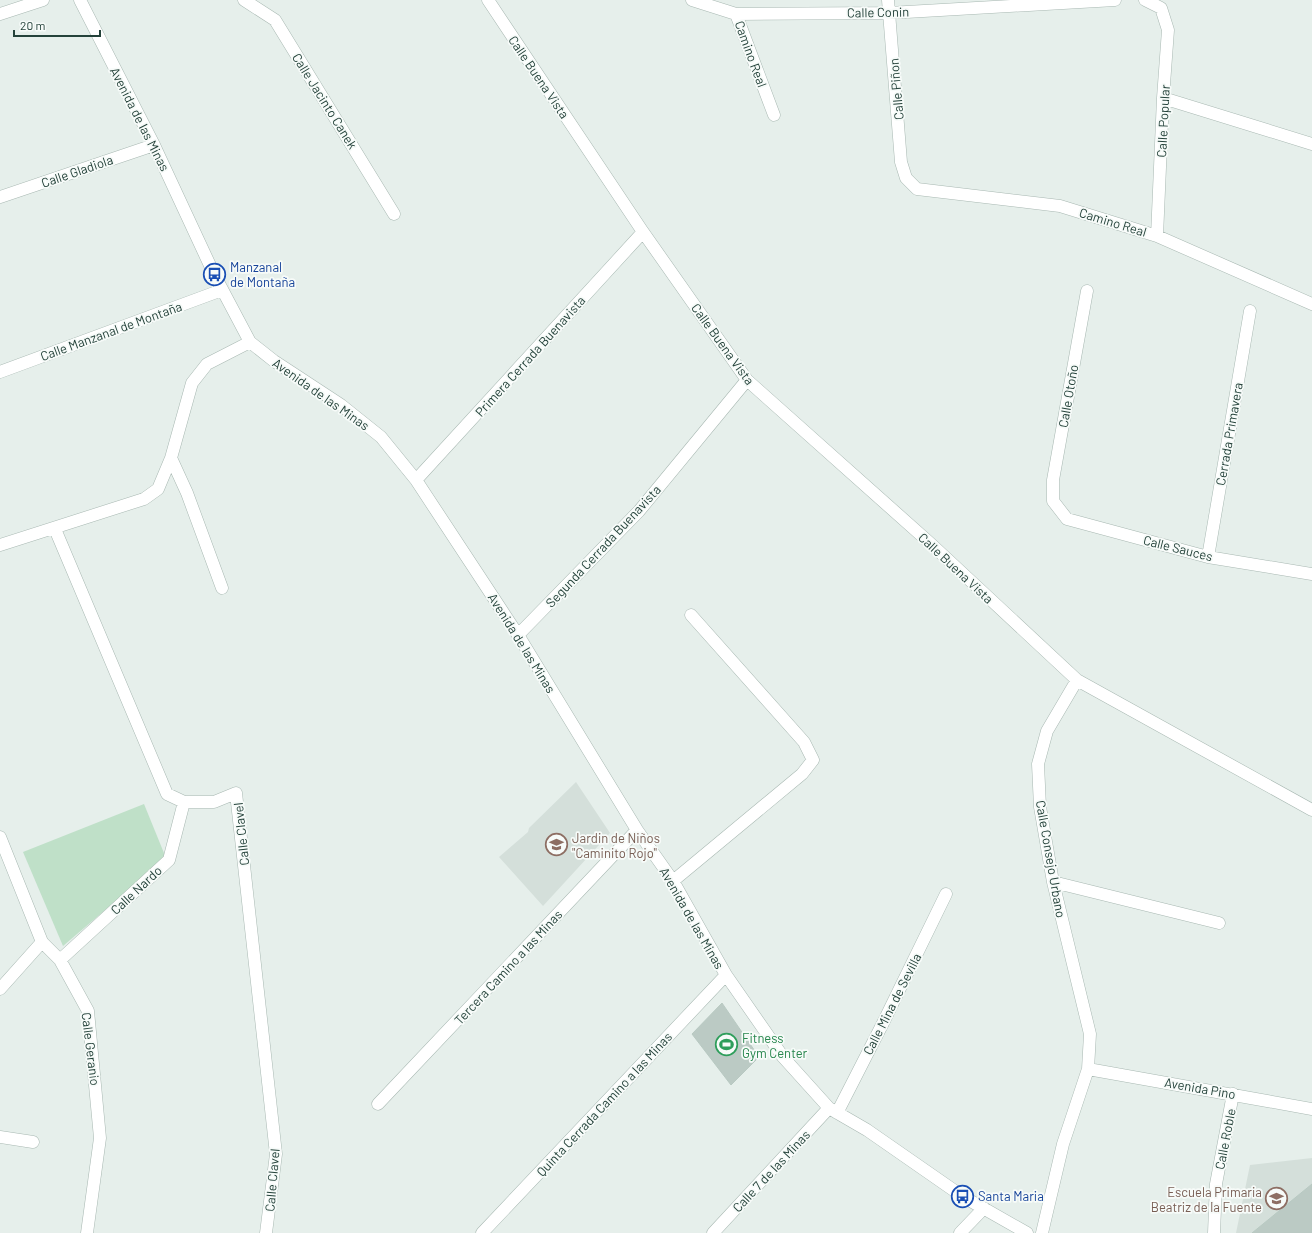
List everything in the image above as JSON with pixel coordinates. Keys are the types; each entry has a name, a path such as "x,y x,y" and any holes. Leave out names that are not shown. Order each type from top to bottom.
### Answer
{"street":[{"path":"0,14 43,0"},
{"name":"Avenida de las Minas","path":"80,0 154,145 222,290 250,342 274,361 341,405 381,437 416,480 518,636 637,830 672,881 726,976 783,1057 833,1110 867,1130 962,1196 1028,1233"},
{"name":"Calle Jacinto Canek","path":"244,0 275,20 394,214"},
{"name":"Calle Buena Vista","path":"488,0 643,232 747,380 931,544 1077,680"},
{"name":"Camino Real","path":"692,0 736,14 774,115"},
{"name":"Calle Piñon","path":"888,0 901,162 906,178"},
{"name":"Calle Conin","path":"736,14 889,13 1115,0"},
{"name":"Calle Popular","path":"1145,0 1161,8 1168,30 1157,236"},
{"path":"1164,98 1312,144"},
{"name":"Calle Gladiola","path":"0,197 154,145"},
{"name":"Camino Real","path":"906,178 917,189 1060,206 1157,236 1312,304"},
{"name":"Primera Cerrada Buenavista","path":"416,480 643,232"},
{"name":"Calle Manzanal de Montaña","path":"0,372 222,290"},
{"name":"Calle Otoño","path":"1053,501 1053,480 1087,291"},
{"name":"Cerrada Primavera","path":"1208,557 1250,311"},
{"path":"0,545 144,499 158,489 171,458 192,383 206,364 250,342"},
{"name":"Segunda Cerrada Buenavista","path":"518,636 639,511 747,380"},
{"path":"171,458 187,493 222,588"},
{"name":"Calle Sauces","path":"1053,501 1067,520 1208,557 1312,574"},
{"name":"Calle Clavel","path":"55,528 167,794 184,802 214,802 236,793 276,1154 266,1233"},
{"path":"672,881 802,774 813,760 804,742 691,615"},
{"path":"1077,680 1312,810"},
{"name":"Calle Consejo Urbano","path":"1042,1233 1063,1144 1088,1069 1090,1034 1053,882 1040,807 1038,764 1047,731 1077,680"},
{"name":"Calle Nardo","path":"60,960 169,860 184,802"},
{"name":"Tercera Camino a las Minas","path":"378,1104 637,830"},
{"name":"Calle Geranio","path":"0,837 42,942 60,960 88,1011 100,1138 87,1233"},
{"path":"1053,882 1219,923"},
{"name":"Calle Mina de Sevilla","path":"833,1110 883,1023 946,894"},
{"path":"0,989 42,942"},
{"name":"Quinta Cerrada Camino a las Minas","path":"482,1233 726,976"},
{"name":"Avenida Pino","path":"1088,1069 1312,1109"},
{"name":"Calle Roble","path":"1214,1233 1216,1184 1233,1094"},
{"name":"Calle 7 de las Minas","path":"713,1233 833,1110"},
{"path":"0,1137 33,1142"},
{"path":"960,1233 984,1208"}],"shaded area":[{"name":"Jardin de Niños \"Caminito Rojo\"","path":"576,782 610,833 543,906 499,857 528,832 529,828"},
{"name":"Escuela Primaria Beatriz de la Fuente","path":"1312,1158 1312,1233 1236,1233 1250,1165"}],"green space":[{"path":"144,804 166,858 63,946 23,852"}],"building":[{"name":"Fitness Gym Center","path":"722,1003 759,1057 731,1085 692,1034"},
{"path":"1312,1184 1312,1233 1252,1233"}],"place":[{"name":"Manzanal de Montaña","path":"214,274"},
{"name":"Jardin de Niños \"Caminito Rojo\"","path":"556,845"},
{"name":"Fitness Gym Center","path":"726,1045"},
{"name":"Santa Maria","path":"962,1196"},
{"name":"Escuela Primaria Beatriz de la Fuente","path":"1277,1199"}]}
